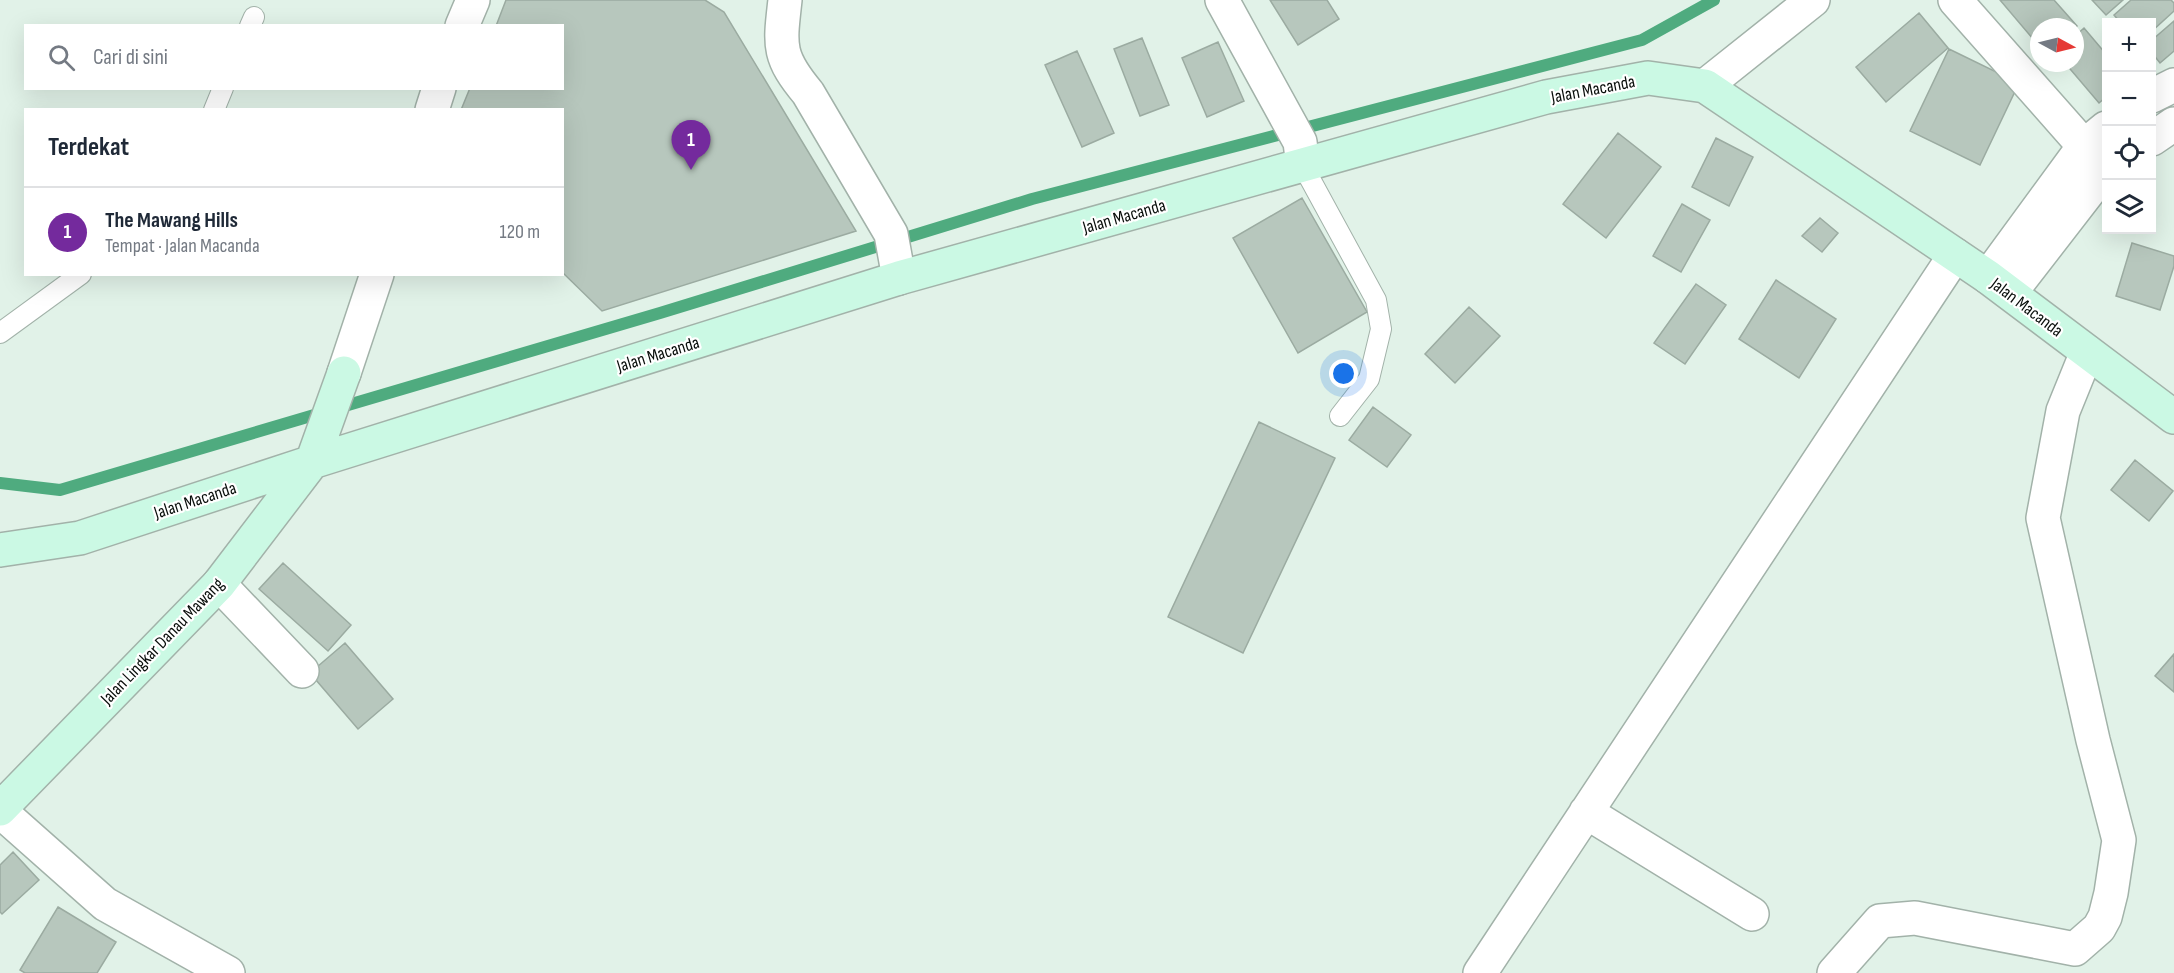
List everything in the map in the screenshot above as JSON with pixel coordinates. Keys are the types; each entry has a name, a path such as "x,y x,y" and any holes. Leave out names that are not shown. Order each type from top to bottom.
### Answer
{"street":[{"path":"463,24 473,0"},
{"path":"785,0 780,39 784,57 795,77 808,93 896,259"},
{"path":"1222,0 1297,143"},
{"path":"1705,86 1813,0"},
{"path":"1955,0 2101,153 1999,285"},
{"name":"Jalan Macanda","path":"0,550 80,537 312,462 896,259 1297,143 1648,78 1705,86 1999,285 2174,417"},
{"path":"2156,94 2174,85"},
{"path":"433,108 438,90"},
{"path":"2156,136 2174,124"},
{"path":"1484,972 1586,812 1955,255"},
{"name":"Jalan Lingkar Danau Mawang","path":"0,810 219,584 312,462 376,276"},
{"path":"1834,973 1880,921 1915,918 2075,949 2099,928 2105,917 2119,840 2093,740 2043,518 2063,411 2087,352"},
{"path":"219,584 302,671"},
{"path":"0,810 105,904 228,973"},
{"path":"1586,812 1752,914"}],"lane":[{"path":"215,108 222,90"},
{"path":"1297,143 1376,300 1381,329 1369,379 1340,416"},
{"path":"0,333 78,276"}],"building":[{"path":"506,0 705,0 724,12 856,231 602,311 564,274 564,108 462,108 469,90 564,90 564,24 497,24"},
{"path":"1270,0 1327,0 1339,19 1298,45"},
{"path":"2000,0 2054,0 2070,18 2030,18 2030,35"},
{"path":"2092,0 2123,0 2106,15"},
{"path":"2131,0 2171,0 2174,3 2174,11 2156,27 2156,18 2117,18 2114,15"},
{"path":"1919,13 1948,48 1886,102 1856,67"},
{"path":"2174,21 2174,51 2160,63 2156,58 2156,37"},
{"path":"2084,28 2102,49 2102,100 2099,103 2073,72 2084,72"},
{"path":"1142,38 1169,105 1140,116 1114,49"},
{"path":"1218,42 1244,101 1207,117 1182,58"},
{"path":"1949,49 2019,83 1980,165 1910,131"},
{"path":"1077,51 1114,133 1082,147 1045,65"},
{"path":"1618,133 1661,167 1606,238 1563,204"},
{"path":"1716,138 1753,157 1729,206 1692,187"},
{"path":"1302,198 1367,312 1298,353 1233,238"},
{"path":"1682,204 1710,220 1681,272 1653,256"},
{"path":"1820,218 1838,233 1822,252 1802,236"},
{"path":"2132,243 2174,256 2174,266 2160,310 2116,296"},
{"path":"1776,280 1836,319 1799,378 1739,339"},
{"path":"1696,284 1726,305 1685,364 1654,343"},
{"path":"1469,307 1500,336 1455,383 1425,354"},
{"path":"1373,407 1411,435 1387,467 1349,440"},
{"path":"1259,422 1335,458 1243,653 1168,617"},
{"path":"2135,460 2173,491 2149,521 2111,490"},
{"path":"283,563 351,625 328,651 259,589"},
{"path":"345,643 393,699 358,729 310,673"},
{"path":"2174,654 2174,692 2155,676"},
{"path":"13,852 39,880 2,914 0,912 0,865"},
{"path":"58,907 116,942 97,973 25,973 20,970"}],"waterway":[{"path":"0,483 60,490 660,313 1032,199 1642,40 1714,0"}],"place":[{"name":"The Mawang Hills","path":"691,170"}]}
